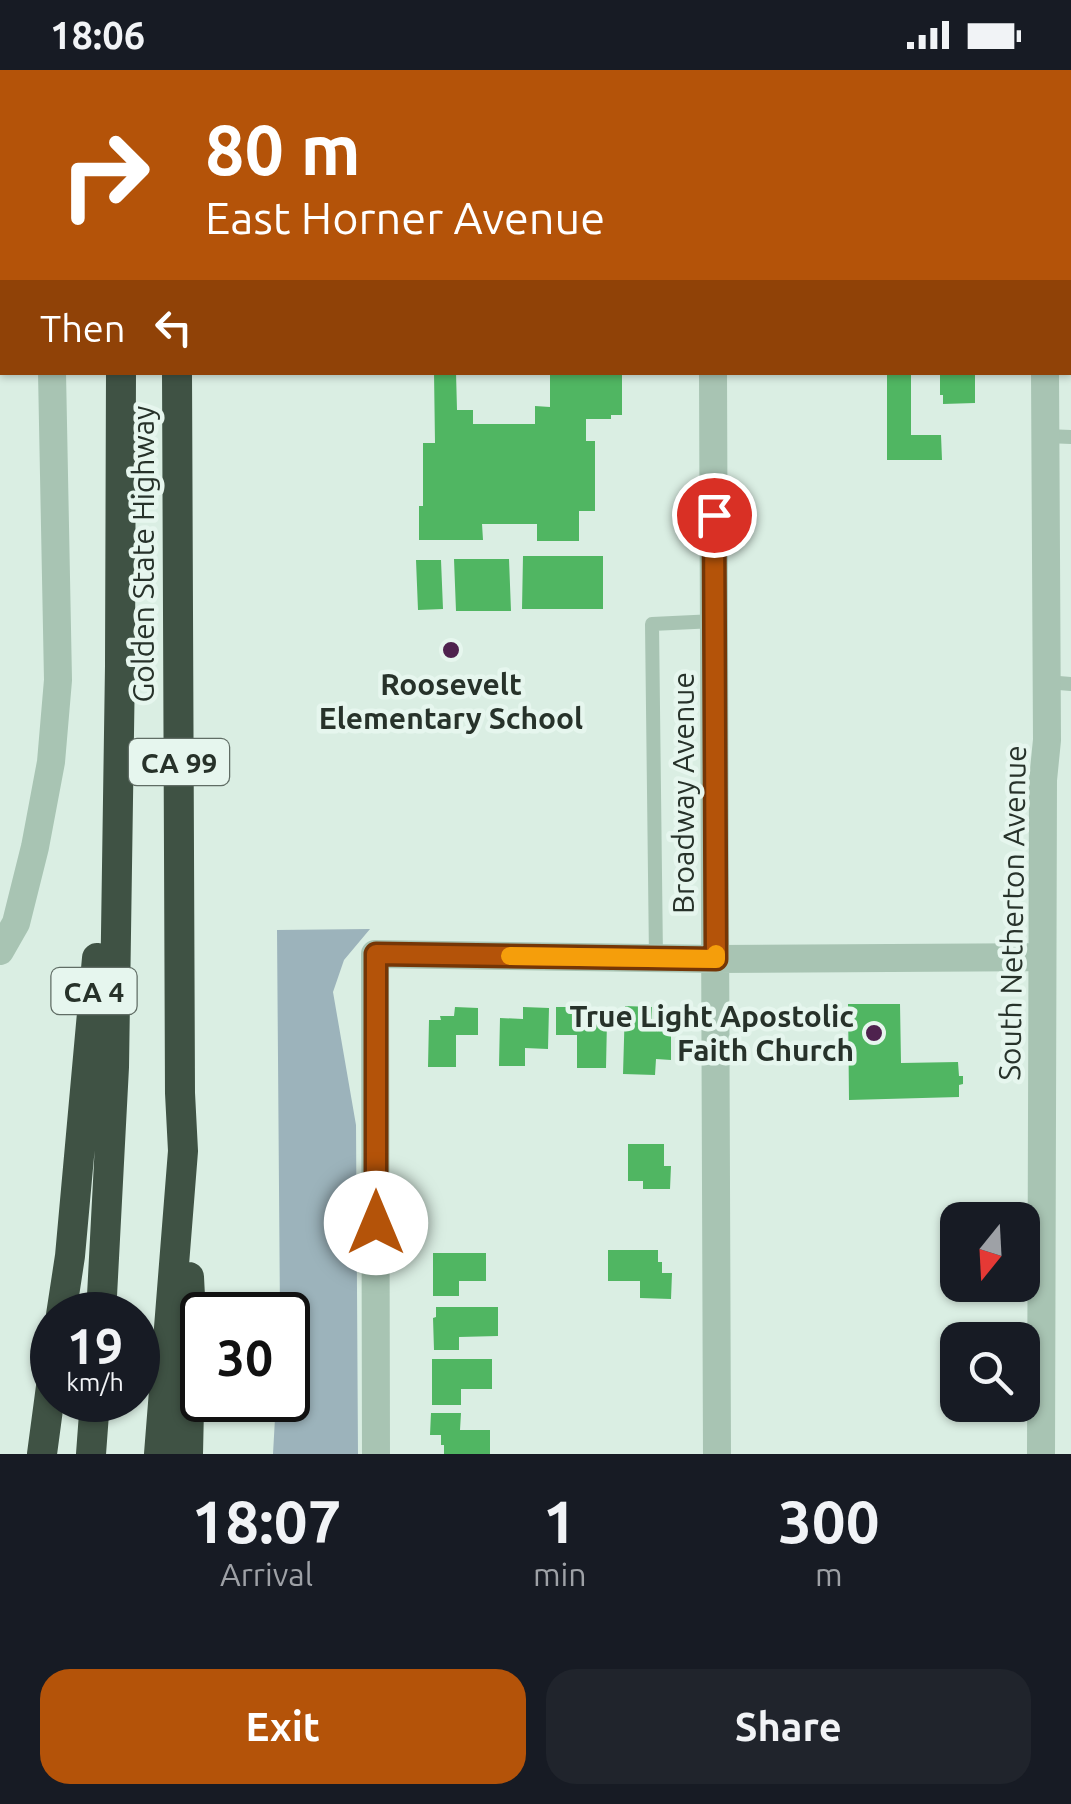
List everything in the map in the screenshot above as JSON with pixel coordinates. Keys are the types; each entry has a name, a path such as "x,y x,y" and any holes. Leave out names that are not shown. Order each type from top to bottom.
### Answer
{"highway":[{"name":"Golden State Highway","path":"102,1292 114,1067 120,375"},
{"name":"Golden State Highway","path":"160,1454 183,1150 178,375"},
{"name":"CA 4","path":"65,1292 88,1066 120,666"},
{"path":"183,1150 192,1316 188,1454"},
{"path":"42,1454 46,1422"},
{"path":"92,1454 94,1422"}],"street":[{"path":"0,951 16,923 56,722 52,375"},
{"name":"Broadway Avenue","path":"714,375 717,1454"},
{"name":"South Netherton Avenue","path":"1041,1454 1043,780 1059,683 1058,437 1047,375"},
{"path":"376,1454 376,954 716,959 1042,956"}],"lane":[{"path":"656,958 652,624 714,622"}],"shaded area":[{"path":"370,929 344,960 333,992 356,1125 358,1454 273,1454 275,1422 310,1422 310,1292 280,1292 277,930"}],"building":[{"path":"434,375 456,375 457,410 473,410 473,424 535,424 535,406 550,407 550,375 622,375 622,415 586,419 586,441 595,441 595,511 579,511 579,541 537,541 537,524 482,524 483,540 419,540 423,443 435,443"},
{"path":"887,375 911,375 911,435 941,435 942,460 887,460"},
{"path":"940,375 975,375 975,403 943,404"},
{"path":"523,556 603,556 603,609 522,609"},
{"path":"454,559 509,559 511,611 456,611"},
{"path":"416,560 441,560 443,609 418,610"},
{"name":"True Light Apostolic Faith Church","path":"848,1004 900,1004 901,1063 958,1062 959,1076 963,1076 959,1097 849,1100"},
{"path":"625,1006 652,1007 651,1026 671,1027 671,1060 656,1059 655,1075 623,1074"},
{"path":"455,1007 478,1008 478,1035 456,1035 456,1067 428,1067 429,1020 454,1016"},
{"path":"523,1007 549,1008 548,1049 525,1048 525,1066 499,1066 500,1018 523,1019"},
{"path":"556,1007 580,1007 580,1016 607,1020 606,1068 577,1068 577,1035 556,1035"},
{"path":"628,1144 664,1144 664,1166 671,1166 670,1189 643,1189 643,1181 628,1181"},
{"path":"608,1250 658,1250 662,1273 672,1273 671,1299 640,1298 640,1281 608,1281"},
{"path":"433,1253 486,1253 486,1281 459,1281 459,1296 433,1296"},
{"path":"436,1307 498,1307 498,1336 459,1337 459,1350 434,1350"},
{"path":"432,1359 492,1359 492,1389 461,1389 461,1405 432,1405"},
{"path":"431,1413 461,1413 460,1430 490,1430 490,1454 444,1454 441,1435 430,1435"}],"slow traffic":[{"path":"510,956 716,959 716,954"}],"place":[{"name":"Roosevelt Elementary School","path":"451,650"},
{"name":"True Light Apostolic Faith Church","path":"874,1033"}],"route":[{"path":"376,1223 376,954 716,959 714,515"}]}
